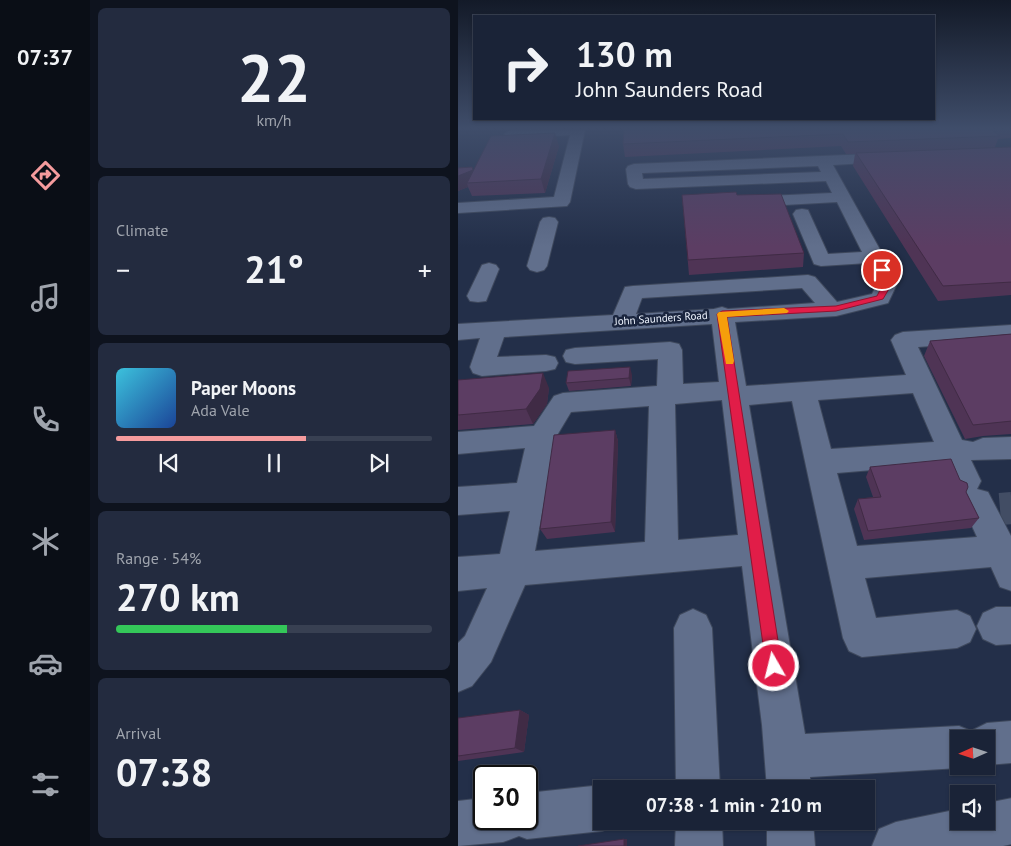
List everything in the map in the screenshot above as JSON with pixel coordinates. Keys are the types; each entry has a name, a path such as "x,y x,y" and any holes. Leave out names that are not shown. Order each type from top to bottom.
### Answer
{"street":[{"path":"459,201 561,202 569,168"},
{"path":"646,168 634,169 636,184 832,176"},
{"name":"John Saunders Road","path":"458,332 722,314 831,309 880,298 888,282 827,168"},
{"path":"749,202 843,197"},
{"path":"802,214 821,260 875,257"},
{"path":"537,266 549,222"},
{"path":"478,296 489,269"},
{"path":"622,321 633,292 808,281 831,309"},
{"path":"722,314 757,549 785,780"},
{"path":"495,330 482,367 546,363"},
{"path":"845,563 1006,563 981,501 967,451 922,383 903,340 1012,332"},
{"path":"575,356 670,350 666,396 661,557"},
{"path":"458,672 478,648 514,569 542,436 563,403 922,383"},
{"path":"803,391 862,638 957,629"},
{"path":"458,443 542,436"},
{"path":"820,462 1012,448"},
{"path":"458,502 528,496"},
{"path":"458,574 757,549"},
{"path":"693,628 698,780"},
{"path":"996,743 1012,742"},
{"path":"823,780 950,749"},
{"path":"538,815 593,809"},
{"path":"896,846 1012,821"},
{"path":"458,824 473,822"},
{"path":"699,830 699,846"},
{"path":"790,830 791,846"}],"building":[{"path":"458,168 472,168 473,170 458,176"},
{"path":"474,168 544,168 541,179 467,183"},
{"path":"866,168 1012,168 1012,282 943,286"},
{"path":"736,192 737,195 781,194 804,253 688,260 682,195"},
{"path":"1012,334 1012,421 973,425 930,341"},
{"path":"630,367 629,378 566,383 568,371"},
{"path":"543,373 540,389 526,409 458,415 458,380"},
{"path":"615,430 611,522 540,529 554,435"},
{"path":"951,459 960,480 967,483 966,492 979,518 868,531 858,499 881,497 870,467"},
{"path":"520,710 515,748 458,756 458,718"},
{"path":"624,839 624,846 578,846"}],"tunnel":[{"path":"1000,509 1012,508"}],"slow traffic":[{"path":"729,361 722,314 784,311"}],"route":[{"path":"774,666 722,314 836,309 880,298 888,282 882,270"}]}
